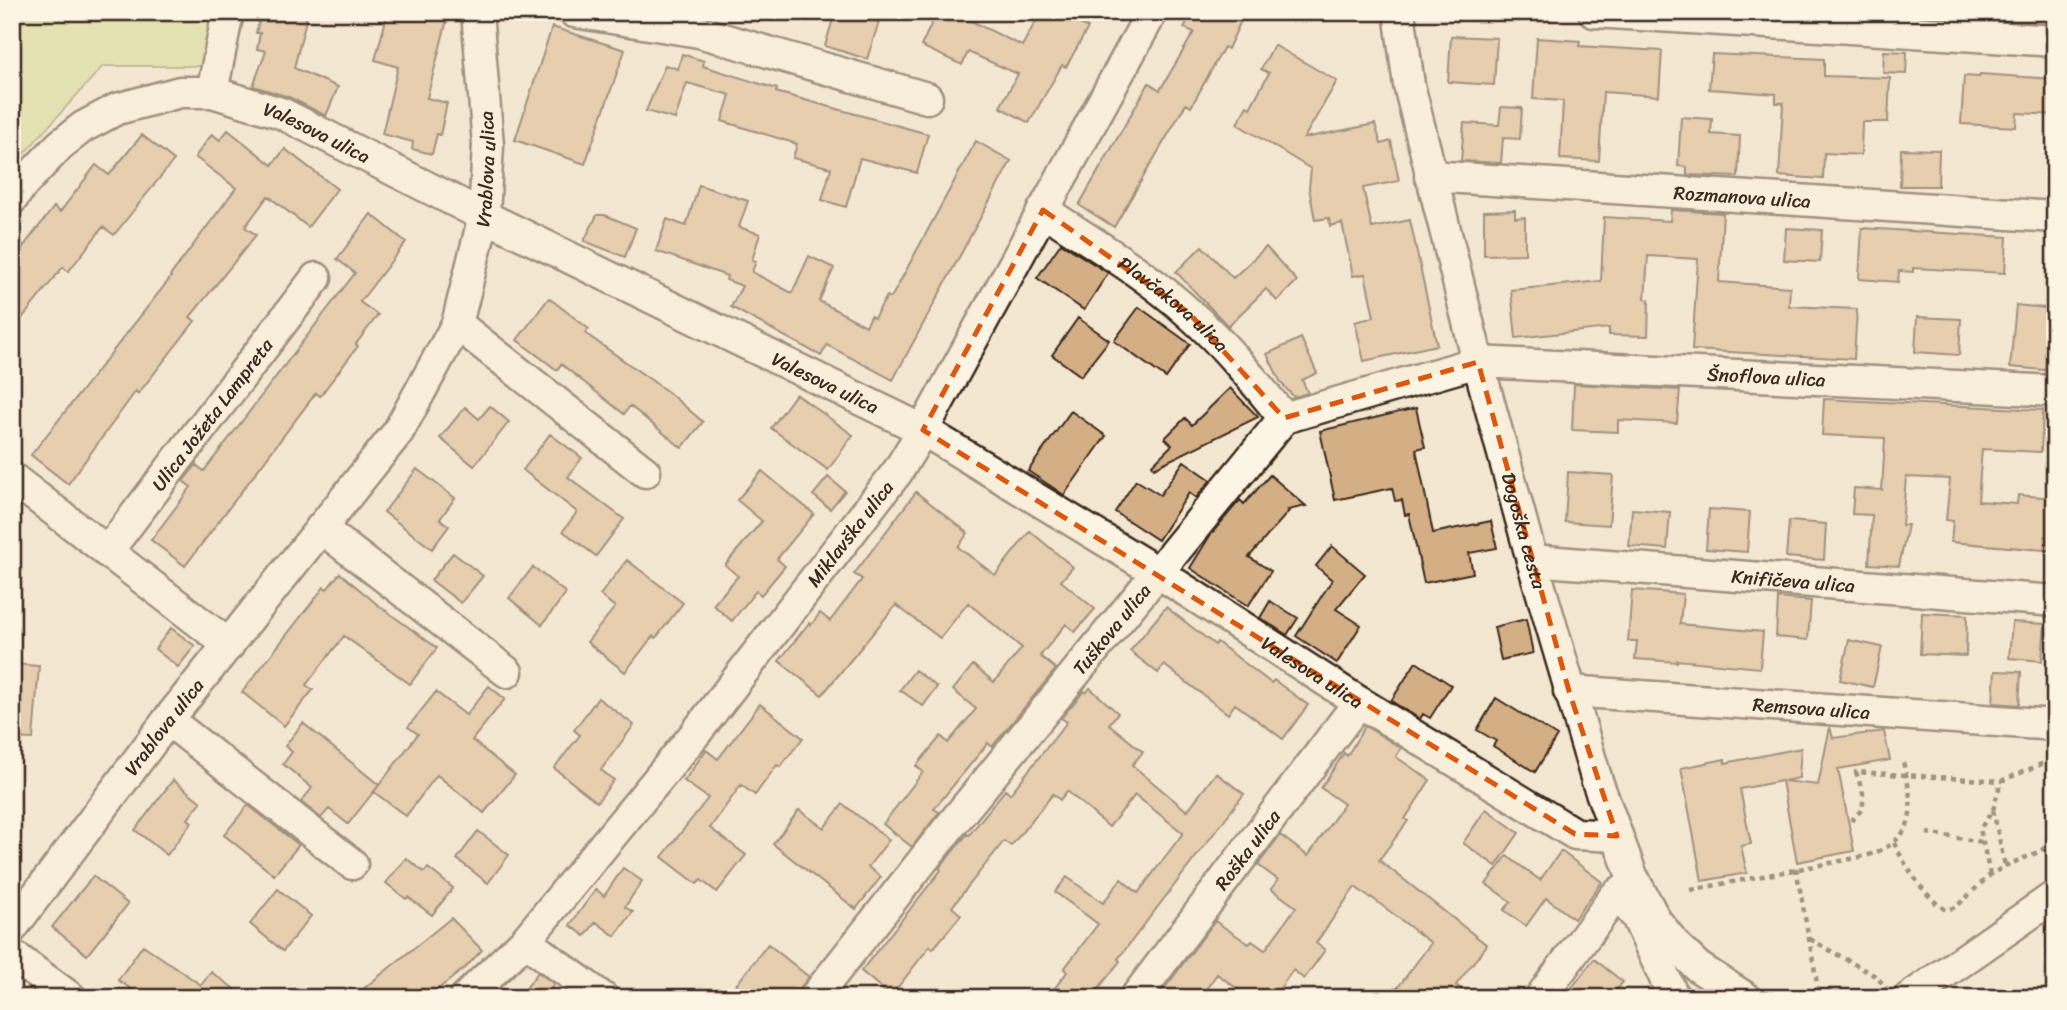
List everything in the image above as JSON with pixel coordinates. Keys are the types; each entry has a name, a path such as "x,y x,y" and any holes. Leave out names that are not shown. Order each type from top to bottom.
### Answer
{"street":[{"path":"212,92 228,12"},
{"name":"Vrablova ulica","path":"12,928 168,720 398,432 457,324 484,216 488,145 477,12"},
{"path":"574,12 702,22 927,98"},
{"name":"Miklavška ulica","path":"465,998 525,941 695,734 898,471 1152,12"},
{"name":"Dogoška cesta","path":"1399,12 1409,85 1430,176 1478,362 1569,691 1597,781 1618,836 1625,889 1698,967 1746,998"},
{"path":"1594,12 2055,41"},
{"name":"Valesova ulica","path":"12,199 60,145 83,127 117,109 180,92 212,92 281,113 484,216 923,430 1157,572 1359,702 1575,834 1618,836"},
{"name":"Rozmanova ulica","path":"1430,176 2055,216"},
{"name":"Plavčakova ulica","path":"1043,210 1123,263 1189,313 1230,352 1284,418"},
{"name":"Ulica Jožeta Lampreta","path":"107,552 316,278"},
{"path":"457,324 645,472"},
{"path":"1284,418 1478,362"},
{"name":"Šnoflova ulica","path":"1478,362 2055,391"},
{"name":"Tuškova ulica","path":"814,998 947,830 1284,418"},
{"path":"12,478 229,645"},
{"path":"321,528 507,672"},
{"name":"Knifičeva ulica","path":"1532,560 2055,601"},
{"name":"Remsova ulica","path":"1569,691 2055,725"},
{"name":"Roška ulica","path":"1135,998 1359,702"},
{"path":"168,720 352,864"},
{"path":"1540,998 1625,889"},
{"path":"1625,889 1624,901 1637,917 1674,998"},
{"path":"1898,993 2055,895"},
{"path":"525,941 603,998"},
{"path":"12,955 71,998"}],"path":[{"path":"1691,890 1866,856 1886,849 1902,837 1909,820 1910,795 1902,758"},
{"path":"1851,821 1863,808 1863,793 1856,772 2001,781 2055,761"},
{"path":"1990,875 1980,829 1993,810 2001,781"},
{"path":"1993,810 2005,866"},
{"path":"1927,833 1982,842"},
{"path":"1894,843 1905,865 1937,905 1947,910 1956,907 1990,875 2041,851 2055,837"},
{"path":"1796,868 1819,994"},
{"path":"1810,939 1877,977 1898,993"}],"highlighted area":[{"path":"1043,210 1189,313 1284,418 1478,362 1569,691 1617,836 1575,834 923,430"}],"green space":[{"path":"12,12 215,12 207,66 103,66 12,167"}],"building":[{"path":"261,12 308,12 294,68 338,87 326,116 289,97 253,86 266,51 257,49 260,33 256,33"},
{"path":"388,12 449,12 427,98 447,103 440,135 437,134 432,154 412,149 413,142 382,134 398,67 375,60"},
{"path":"835,12 848,12 879,22 867,59 825,46"},
{"path":"937,12 953,12 1022,46 1041,12 1058,12 1088,28 1066,67 1062,65 1029,123 1000,107 1018,74 968,52 962,65 921,46"},
{"path":"1192,12 1245,12 1228,49 1224,47 1191,107 1186,104 1114,227 1079,205 1149,83 1160,90 1194,32 1184,28"},
{"path":"552,27 625,50 585,164 515,140"},
{"path":"1451,36 1497,38 1494,85 1448,82"},
{"path":"1537,38 1580,41 1579,46 1662,51 1659,96 1603,92 1599,161 1560,159 1563,101 1533,99"},
{"path":"1274,45 1337,81 1304,138 1375,124 1381,144 1391,141 1399,181 1363,188 1372,228 1410,220 1437,345 1364,361 1355,322 1374,317 1365,274 1353,276 1342,223 1330,226 1329,218 1315,220 1309,188 1311,169 1237,124 1247,106 1250,108 1269,73 1261,69"},
{"path":"1884,51 1907,52 1906,74 1883,73"},
{"path":"682,54 704,61 703,66 777,89 776,92 928,134 917,173 860,158 846,207 822,200 831,168 793,158 797,144 722,121 730,95 687,83 675,119 646,111 665,65 678,69"},
{"path":"1712,54 1824,59 1824,76 1890,78 1888,122 1862,122 1861,155 1824,153 1823,179 1779,176 1783,103 1776,103 1776,94 1709,89"},
{"path":"1980,74 2055,79 2055,115 2017,113 2016,127 1961,124 1964,76 1979,77"},
{"path":"1501,107 1522,108 1520,139 1503,138 1501,163 1461,161 1464,123 1499,125"},
{"path":"1681,117 1712,119 1711,134 1740,136 1738,177 1687,175 1687,167 1678,166"},
{"path":"228,130 272,165 285,149 337,189 308,227 268,196 245,227 256,235 190,317 195,321 138,394 136,391 68,484 31,455 171,277 236,188 195,157 212,134 220,140"},
{"path":"142,135 174,160 114,235 103,227 68,272 63,267 12,331 12,261 54,207 60,212 96,165 109,175"},
{"path":"976,141 1011,161 893,380 827,345 821,356 731,307 742,286 726,280 727,276 656,251 667,219 686,226 699,185 748,201 739,227 760,234 752,260 756,261 752,272 792,293 809,256 834,268 819,301 866,326 887,296 891,298"},
{"path":"1901,149 1939,150 1938,186 1900,186"},
{"path":"1515,210 1515,218 1525,217 1525,254 1484,255 1484,211"},
{"path":"1671,210 1723,213 1719,282 1790,287 1789,306 1857,309 1854,359 1692,350 1698,259 1648,256 1645,299 1649,300 1648,336 1609,335 1609,328 1516,338 1511,290 1601,281 1604,217 1670,221"},
{"path":"371,214 406,242 360,302 378,315 320,396 316,393 185,566 151,540 191,487 183,481 196,465 204,471 355,273 337,259"},
{"path":"597,215 605,215 636,228 625,257 584,241"},
{"path":"1786,228 1822,230 1820,262 1784,260"},
{"path":"1862,228 2007,237 2005,273 1913,268 1913,272 1899,271 1898,282 1859,279"},
{"path":"1061,243 1108,273 1084,310 1037,278"},
{"path":"1202,246 1233,278 1266,247 1297,281 1277,301 1266,289 1228,326 1176,272"},
{"path":"549,298 589,329 585,333 668,392 703,422 682,448 630,406 624,414 561,364 557,370 517,340"},
{"path":"2016,305 2055,309 2055,371 2010,367"},
{"path":"1139,307 1190,344 1166,378 1114,341"},
{"path":"1917,317 1961,319 1959,355 1915,352"},
{"path":"1078,318 1109,340 1081,376 1052,355"},
{"path":"1301,338 1317,373 1302,380 1308,393 1294,397 1281,383 1267,354"},
{"path":"1574,384 1680,390 1677,423 1618,420 1618,432 1572,430"},
{"path":"1230,388 1258,417 1154,468 1152,465 1172,445 1165,438 1185,418 1192,425"},
{"path":"796,394 853,435 828,470 771,428"},
{"path":"1824,399 2043,410 2041,452 1982,449 1978,501 2017,504 2018,495 2055,498 2055,551 1951,542 1953,521 1946,520 1950,479 1906,477 1902,525 1908,525 1899,566 1869,564 1872,515 1852,514 1854,488 1882,490 1885,438 1822,435"},
{"path":"490,406 509,422 474,466 440,438 465,407 479,419"},
{"path":"1416,408 1425,447 1416,449 1433,533 1491,521 1497,548 1469,553 1473,573 1424,583 1409,514 1405,515 1402,500 1395,501 1392,488 1335,500 1320,431"},
{"path":"1071,411 1106,436 1064,495 1028,471"},
{"path":"550,434 582,458 568,477 624,519 596,556 563,531 577,512 523,470"},
{"path":"1184,461 1211,480 1196,498 1189,493 1158,540 1115,512 1136,480 1160,495"},
{"path":"417,469 455,498 440,519 449,526 432,549 384,512"},
{"path":"762,471 814,514 777,559 785,566 761,595 756,591 732,621 713,605 738,576 725,565 762,521 737,500"},
{"path":"1568,472 1613,475 1609,525 1565,522"},
{"path":"1270,475 1306,506 1288,510 1249,557 1271,571 1248,606 1190,568 1211,534 1240,500 1244,504"},
{"path":"828,477 845,491 830,509 813,495"},
{"path":"916,492 968,533 958,547 995,575 1030,531 1073,567 1061,581 1095,609 1075,632 1066,624 1040,656 1056,669 992,747 988,743 934,809 939,812 912,847 883,824 923,772 916,766 941,736 948,743 976,709 953,690 973,665 994,682 1022,648 968,603 940,638 896,605 822,695 779,661 820,613 830,621 862,579 854,574"},
{"path":"1632,509 1670,512 1667,549 1629,546"},
{"path":"1709,509 1750,512 1747,552 1706,549"},
{"path":"1789,521 1826,524 1824,560 1786,557"},
{"path":"1332,546 1365,574 1336,609 1361,625 1337,663 1296,636 1332,580 1316,566"},
{"path":"453,553 483,576 461,603 431,580"},
{"path":"627,560 683,603 625,672 587,642 615,607 600,595"},
{"path":"533,567 566,593 542,625 509,598"},
{"path":"340,573 437,648 410,684 344,636 306,685 313,690 284,726 242,692 324,587 327,589"},
{"path":"1632,590 1683,594 1680,624 1763,632 1760,668 1635,659 1637,641 1628,641"},
{"path":"1778,598 1811,601 1808,640 1776,637"},
{"path":"1270,601 1298,618 1287,635 1260,618"},
{"path":"1166,607 1215,645 1217,642 1271,683 1274,680 1308,705 1283,739 1235,704 1228,714 1164,665 1158,673 1130,651"},
{"path":"1922,613 1967,615 1966,656 1920,654"},
{"path":"1526,619 1533,653 1501,660 1494,627"},
{"path":"2012,622 2045,624 2042,661 2009,658"},
{"path":"171,628 195,646 178,667 155,649"},
{"path":"1849,640 1882,647 1873,687 1840,680"},
{"path":"1416,662 1451,685 1430,718 1423,714 1420,719 1391,701"},
{"path":"12,664 39,666 33,739 12,738"},
{"path":"915,670 937,687 923,706 900,690"},
{"path":"1995,671 2021,672 2019,705 1993,703"},
{"path":"489,686 505,699 472,740 515,775 484,813 437,775 406,816 374,792 418,734 408,727 436,692 466,715"},
{"path":"1090,688 1118,713 1109,724 1143,752 1132,765 1187,811 1216,773 1244,794 1091,998 1047,998 1067,972 1064,969 1098,924 1055,892 1067,877 1103,903 1121,879 1138,893 1183,833 1135,795 1109,827 1067,791 1060,800 1053,794 1011,846 1004,841 952,907 961,915 933,949 930,946 891,996 861,971 967,834 969,835 1005,790 1010,794 1067,722 1061,718 1084,691 1086,693"},
{"path":"598,698 634,725 601,770 614,780 597,802 554,768 580,735 574,730"},
{"path":"1496,698 1557,736 1535,772 1493,746 1496,741 1477,730"},
{"path":"760,704 803,738 780,767 777,765 755,795 741,785 710,828 746,855 717,892 701,880 697,884 662,857 708,798 684,781 706,750 718,759"},
{"path":"303,723 379,785 348,824 329,809 321,818 301,802 312,788 283,764 292,752 285,746"},
{"path":"1365,726 1401,748 1396,757 1430,780 1405,819 1408,821 1379,860 1487,945 1456,985 1472,998 1390,998 1431,943 1355,887 1316,943 1325,950 1304,979 1293,970 1273,998 1250,998 1217,974 1200,998 1170,998 1162,992 1215,921 1249,944 1252,941 1265,950 1296,907 1271,889 1278,880 1258,865 1280,835 1308,856 1344,804 1321,788 1344,753 1347,756"},
{"path":"1830,727 1833,738 1884,731 1890,760 1838,769 1854,851 1797,862 1782,781 1740,789 1751,844 1741,846 1747,873 1702,881 1681,768 1725,759 1725,763 1801,748 1799,778 1784,781 1818,785"},
{"path":"173,780 201,802 188,819 192,822 167,855 135,830"},
{"path":"843,804 889,840 868,867 881,877 856,909 773,844 799,810 824,828"},
{"path":"248,805 299,845 274,875 224,835"},
{"path":"1486,809 1519,833 1496,866 1463,843"},
{"path":"478,831 509,855 488,883 457,859"},
{"path":"1561,851 1602,882 1574,919 1546,898 1526,926 1504,910 1511,902 1486,884 1507,856 1540,880"},
{"path":"406,858 424,872 428,868 453,888 432,915 386,883"},
{"path":"623,868 642,881 625,907 633,912 615,936 596,922 585,936 570,925 596,889 604,896"},
{"path":"93,876 128,904 87,955 52,927"},
{"path":"278,889 311,916 283,951 250,924"},
{"path":"451,918 482,950 466,967 427,998 352,998"},
{"path":"768,944 809,977 797,997 726,998"},
{"path":"143,945 201,985 211,972 247,998 144,998 118,980"},
{"path":"1594,959 1623,982 1610,998 1564,998"},
{"path":"538,972 554,984 543,998 519,998"}]}
